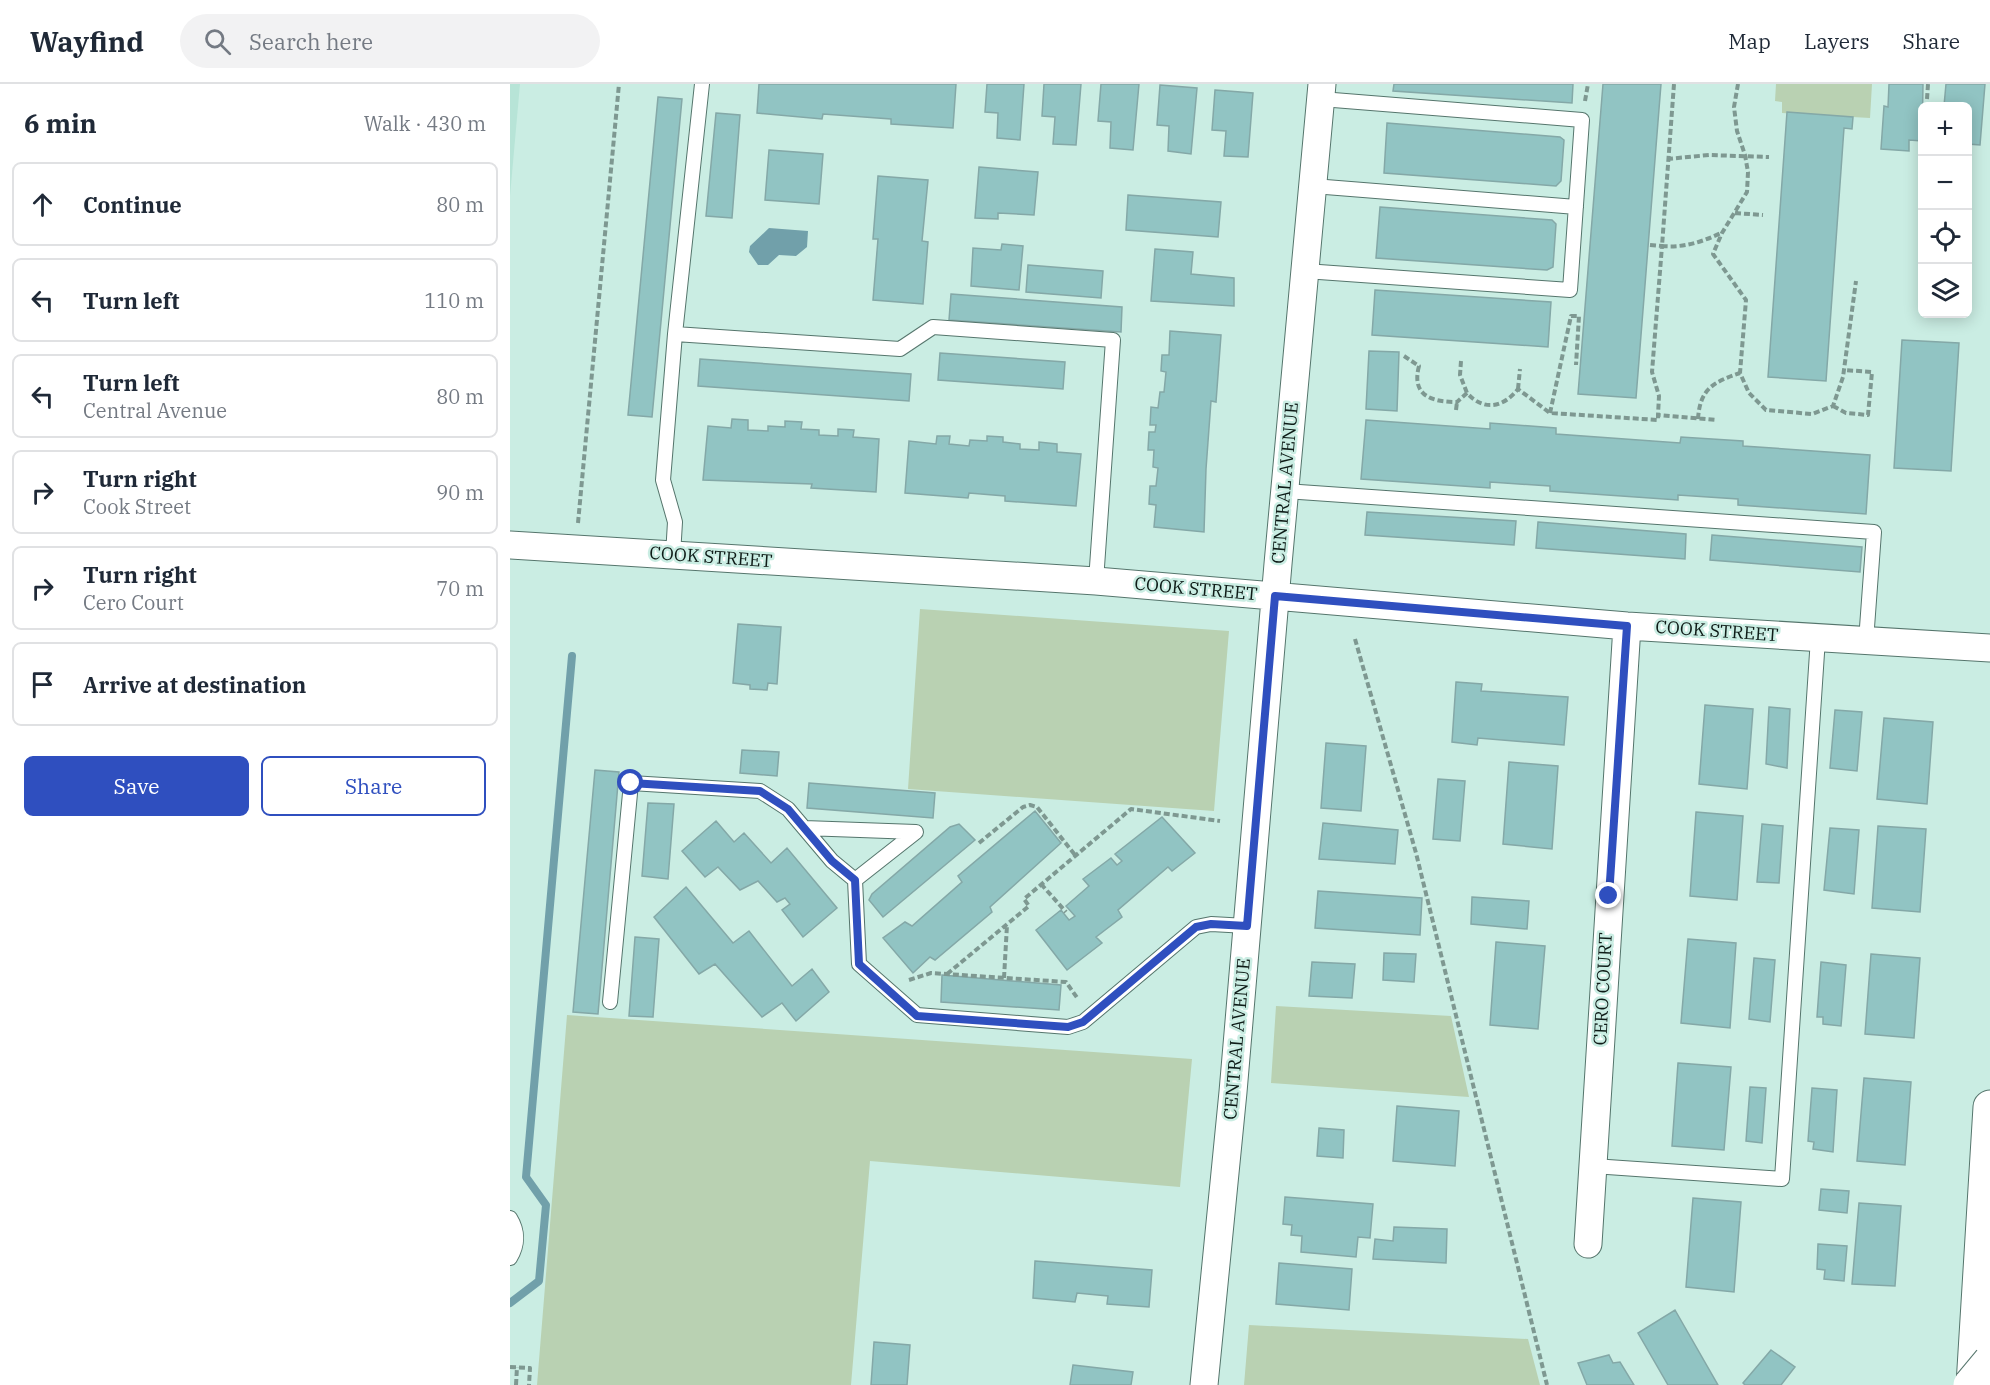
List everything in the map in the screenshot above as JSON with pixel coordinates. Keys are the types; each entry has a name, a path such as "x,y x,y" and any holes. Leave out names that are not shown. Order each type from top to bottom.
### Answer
{"main road":[{"path":"1971,1385 1990,1107"},
{"path":"1971,1385 1990,1361"}],"street":[{"name":"CENTRAL AVENUE","path":"1204,1385 1322,91"},
{"name":"COOK STREET","path":"510,544 1096,581 1627,626 1990,648"},
{"name":"CERO COURT","path":"1587,1244 1627,626"}],"lane":[{"path":"673,555 675,522 663,480 675,334 702,84"},
{"path":"1305,271 1570,290 1582,120 1322,91"},
{"path":"1313,186 1576,207"},
{"path":"675,334 900,349 933,327 1113,340 1096,581"},
{"path":"1285,490 1874,532 1866,641"},
{"path":"1593,1166 1782,1179 1818,638"},
{"path":"610,1002 631,783 760,791 788,809 832,861 855,880 859,964 917,1016 1068,1027 1083,1022 1196,927 1211,924 1247,926"},
{"path":"804,828 916,832 855,880"},
{"path":"510,1218 516,1231 516,1242 510,1258"}],"path":[{"path":"576,548 620,84"},
{"path":"1518,388 1550,413 1658,420 1659,396 1652,372 1674,84"},
{"path":"1738,84 1734,107 1736,123 1746,155 1747,192 1722,232 1713,254 1746,300 1740,373 1749,393 1766,410 1812,414 1833,406 1846,413 1868,415 1872,372 1844,370"},
{"path":"1927,99 1928,84"},
{"path":"1668,159 1746,155 1769,157"},
{"path":"1735,213 1763,215"},
{"path":"1650,245 1677,247 1704,240 1722,232"},
{"path":"1833,406 1844,370 1856,281"},
{"path":"1550,413 1570,316 1579,316 1576,365"},
{"path":"1404,356 1419,366 1417,374 1419,386 1424,395 1439,402 1456,402 1467,393"},
{"path":"1461,361 1460,375 1467,393 1483,404 1495,405 1510,399 1518,388 1520,369"},
{"path":"1698,419 1703,396 1715,382 1740,373"},
{"path":"1456,402 1456,410"},
{"path":"1658,415 1717,420"},
{"path":"1355,639 1416,853 1547,1385"},
{"path":"979,843 1023,807 1030,805 1037,807 1075,855"},
{"path":"948,974 1029,906 1024,898 1131,809 1220,821"},
{"path":"1041,884 1066,912"},
{"path":"1004,978 1008,924"},
{"path":"902,974 908,981 931,973 1066,982 1078,999"},
{"path":"510,1366 530,1368 529,1385"},
{"path":"516,1385 517,1367"}],"shaded area":[{"path":"510,84 520,84 510,196"},
{"path":"1776,84 1872,84 1870,118 1782,113 1782,102 1775,101"},
{"path":"920,609 1229,631 1214,811 908,789"},
{"path":"1276,1006 1451,1016 1469,1097 1271,1083"},
{"path":"567,1015 1192,1059 1180,1187 870,1161 851,1385 537,1385"},
{"path":"1249,1325 1528,1339 1540,1385 1244,1385"}],"water":[{"path":"769,228 808,231 807,247 796,256 779,255 768,265 758,265 749,252 750,246"}],"building":[{"path":"759,84 956,84 953,128 891,124 891,119 823,114 822,119 757,113"},
{"path":"987,84 1024,84 1020,140 997,138 998,113 985,112"},
{"path":"1044,84 1081,84 1076,145 1053,144 1055,117 1042,116"},
{"path":"1101,84 1139,84 1133,150 1110,148 1111,122 1098,121"},
{"path":"1394,84 1573,84 1572,103 1393,91"},
{"path":"1603,84 1661,84 1636,398 1578,394"},
{"path":"1889,84 1923,84 1923,102 1918,102 1918,141 1909,140 1909,151 1881,149 1884,106 1888,107"},
{"path":"1946,84 1985,84 1980,145 1972,144 1972,102 1944,102"},
{"path":"1160,85 1197,88 1191,154 1168,151 1169,126 1157,125"},
{"path":"1215,90 1253,93 1248,157 1224,156 1226,131 1212,130"},
{"path":"658,97 682,99 652,417 628,415"},
{"path":"1787,112 1853,117 1852,129 1844,128 1826,381 1768,377"},
{"path":"716,113 740,115 732,218 706,216"},
{"path":"1387,123 1560,137 1564,140 1561,181 1556,186 1384,173"},
{"path":"769,150 823,154 819,204 765,200"},
{"path":"979,167 1038,172 1034,215 998,213 998,219 975,218"},
{"path":"878,176 928,180 922,241 928,242 923,304 873,300 878,239 873,239"},
{"path":"1128,195 1221,202 1218,237 1126,230"},
{"path":"1380,207 1552,220 1556,224 1553,267 1547,270 1376,258"},
{"path":"1002,244 1023,246 1019,290 971,286 973,248 1001,250"},
{"path":"1155,249 1193,252 1191,274 1234,278 1234,306 1151,301"},
{"path":"1028,265 1103,271 1101,298 1026,292"},
{"path":"1375,290 1551,302 1548,347 1372,335"},
{"path":"951,294 1122,307 1121,332 949,320"},
{"path":"1170,331 1221,335 1216,402 1211,401 1204,532 1154,527 1156,505 1149,504 1150,486 1156,486 1158,468 1153,467 1154,450 1148,450 1149,432 1155,432 1156,425 1150,425 1151,407 1158,408 1160,392 1164,392 1166,372 1161,371 1162,355 1169,355"},
{"path":"1902,340 1959,343 1951,471 1894,468"},
{"path":"1369,351 1399,352 1397,411 1366,409"},
{"path":"940,353 1065,362 1063,389 938,380"},
{"path":"700,359 911,374 909,401 698,386"},
{"path":"732,419 748,420 748,430 768,431 768,426 785,427 785,421 802,422 801,429 819,430 819,435 838,436 838,429 854,430 853,437 879,439 876,492 811,488 812,484 703,480 708,426 731,428"},
{"path":"1366,420 1490,429 1490,423 1556,428 1556,434 1680,443 1681,437 1743,441 1743,446 1870,455 1866,514 1738,505 1738,499 1678,495 1678,500 1550,491 1550,486 1490,482 1490,488 1361,479"},
{"path":"937,436 950,436 949,444 969,446 970,440 987,441 987,436 1003,437 1003,442 1020,444 1020,449 1039,450 1039,442 1057,444 1057,452 1081,454 1076,506 1005,501 1005,496 969,493 968,498 905,493 909,441 936,444"},
{"path":"1367,512 1516,521 1514,545 1365,535"},
{"path":"1538,522 1686,534 1685,559 1536,548"},
{"path":"1712,535 1862,547 1860,572 1710,560"},
{"path":"738,624 781,627 777,684 768,683 767,690 750,689 750,685 733,683"},
{"path":"1456,682 1482,684 1481,691 1568,697 1564,745 1478,738 1477,745 1452,742"},
{"path":"1705,705 1753,709 1747,789 1699,784"},
{"path":"1769,707 1790,709 1787,768 1766,764"},
{"path":"1835,710 1862,712 1857,771 1830,768"},
{"path":"1884,718 1933,722 1927,804 1877,799"},
{"path":"1326,743 1366,746 1361,811 1321,808"},
{"path":"742,750 779,752 777,776 740,773"},
{"path":"1509,762 1558,766 1552,849 1503,844"},
{"path":"595,770 619,772 598,1014 573,1012"},
{"path":"1438,779 1465,781 1460,841 1433,839"},
{"path":"809,783 935,793 933,818 807,808"},
{"path":"648,803 674,804 668,879 642,876"},
{"path":"1035,811 1061,843 990,907 992,912 935,960 930,957 913,973 883,938 905,922 912,926 962,882 958,876"},
{"path":"1696,812 1743,816 1737,900 1690,896"},
{"path":"1162,817 1195,853 1172,871 1168,867 1118,910 1122,917 1096,937 1102,943 1067,970 1036,930 1061,910 1069,920 1075,916 1066,906 1089,886 1083,879 1111,858 1117,865 1122,861 1115,854"},
{"path":"716,821 734,842 744,833 771,863 787,848 837,908 803,937 782,910 790,904 785,898 777,902 758,881 740,890 718,867 705,877 682,851"},
{"path":"1323,823 1398,830 1395,864 1319,859"},
{"path":"959,824 975,840 883,917 869,900 872,894 950,827"},
{"path":"1762,824 1783,826 1779,883 1757,882"},
{"path":"1878,826 1926,829 1920,912 1872,908"},
{"path":"1830,828 1859,830 1854,894 1824,890"},
{"path":"686,887 733,943 749,931 792,986 812,969 829,992 796,1021 782,1003 762,1017 715,964 699,974 654,917"},
{"path":"1318,891 1422,898 1420,935 1315,928"},
{"path":"1472,897 1529,901 1527,929 1471,924"},
{"path":"635,937 659,939 653,1017 629,1016"},
{"path":"1688,939 1736,943 1730,1028 1681,1023"},
{"path":"1496,942 1545,946 1538,1029 1490,1025"},
{"path":"1384,953 1416,954 1414,982 1383,980"},
{"path":"1871,954 1920,958 1914,1038 1865,1034"},
{"path":"1754,958 1775,960 1770,1022 1749,1019"},
{"path":"1312,962 1355,964 1352,998 1309,996"},
{"path":"1821,962 1846,965 1841,1026 1823,1024 1823,1017 1817,1017"},
{"path":"942,975 1061,985 1059,1010 941,1002"},
{"path":"1678,1063 1731,1067 1724,1150 1672,1146"},
{"path":"1864,1078 1911,1082 1905,1165 1857,1161"},
{"path":"1750,1087 1766,1088 1762,1143 1746,1141"},
{"path":"1812,1088 1837,1090 1833,1152 1813,1149 1814,1142 1808,1141"},
{"path":"1397,1106 1459,1111 1455,1166 1393,1161"},
{"path":"1319,1128 1344,1130 1343,1158 1317,1156"},
{"path":"1821,1189 1849,1191 1847,1213 1819,1210"},
{"path":"1285,1197 1373,1204 1370,1238 1358,1237 1356,1257 1301,1252 1302,1236 1291,1235 1292,1225 1283,1224"},
{"path":"1693,1198 1741,1202 1734,1292 1686,1287"},
{"path":"1859,1203 1901,1206 1895,1286 1852,1284"},
{"path":"1394,1227 1447,1229 1446,1263 1373,1259 1375,1239 1393,1241"},
{"path":"1818,1244 1847,1246 1844,1281 1824,1279 1825,1270 1817,1269"},
{"path":"1035,1261 1152,1270 1149,1307 1107,1304 1108,1296 1077,1293 1075,1302 1033,1298"},
{"path":"1279,1263 1352,1269 1349,1310 1276,1304"},
{"path":"1675,1310 1718,1385 1668,1385 1638,1333"},
{"path":"874,1342 910,1345 907,1385 871,1385"},
{"path":"1771,1350 1795,1367 1781,1385 1745,1385 1743,1383"},
{"path":"1609,1355 1613,1363 1620,1362 1634,1385 1587,1385 1578,1363"},
{"path":"1073,1365 1133,1372 1131,1385 1070,1385"}],"waterway":[{"path":"510,1303 539,1281 546,1205 526,1177 572,656"}],"route":[{"path":"631,783 760,791 788,809 832,861 855,880 859,964 917,1016 1068,1027 1083,1022 1196,927 1211,924 1247,926 1275,596 1627,626 1609,896"}]}
